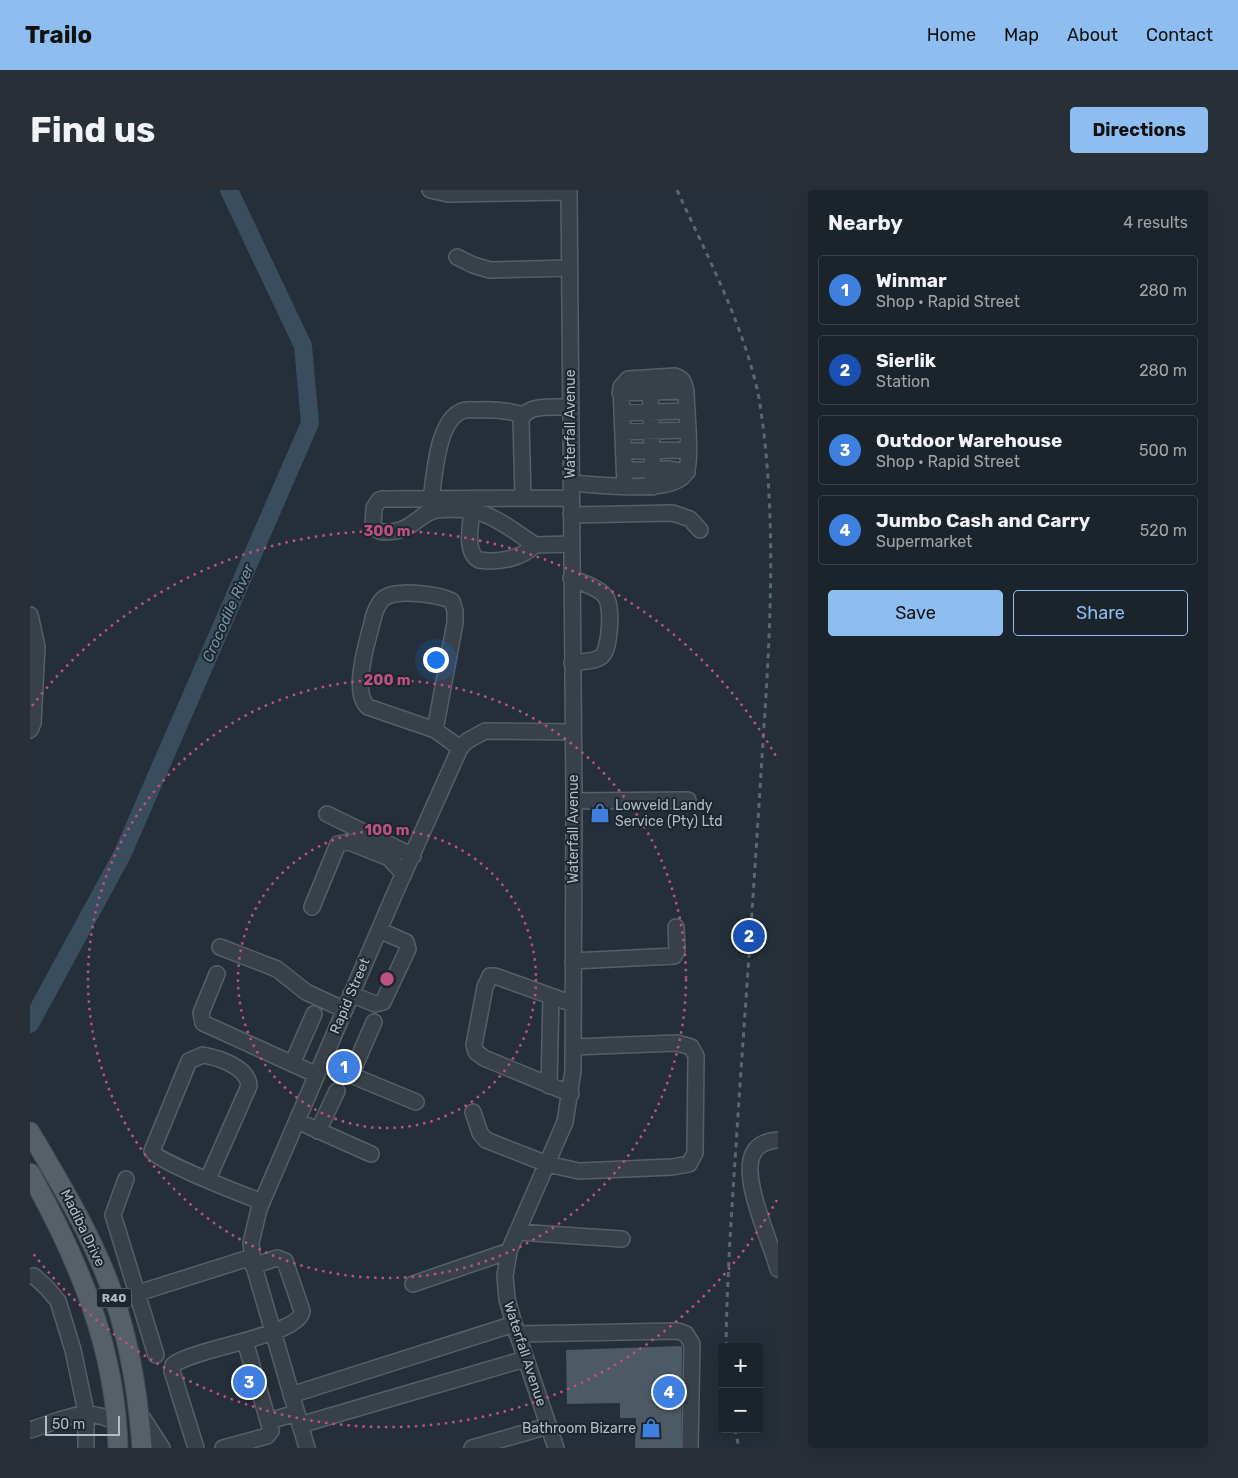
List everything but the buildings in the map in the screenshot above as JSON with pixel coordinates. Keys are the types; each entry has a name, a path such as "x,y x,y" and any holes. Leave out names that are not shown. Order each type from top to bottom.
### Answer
{"main road":[{"name":"Madiba Drive","path":"30,1132 80,1220 113,1296 127,1344 139,1412 142,1448"},
{"name":"Madiba Drive","path":"30,1173 55,1218 93,1306 108,1356 117,1423 118,1448"}],"street":[{"path":"430,190 448,194 569,191"},
{"name":"Waterfall Avenue","path":"556,1448 515,1329 505,1286 509,1252 565,1122 571,1094 573,1047 574,801 569,191"},
{"path":"457,256 473,265 490,270 569,268"},
{"path":"651,385 653,487"},
{"path":"571,544 535,545 492,516 472,510 431,511 400,532 381,532 373,526 374,508 379,500 523,498 625,486 653,487 678,482 687,472 686,391 651,385 620,393 625,486"},
{"path":"523,498 523,415 530,409 570,407"},
{"path":"431,498 442,435 451,419 463,410 506,410 523,415"},
{"path":"622,413 686,410"},
{"path":"623,432 687,430"},
{"path":"624,451 688,450"},
{"path":"624,470 653,469 687,472"},
{"path":"472,510 470,550 474,558 479,560 510,559 528,552 535,545"},
{"path":"571,515 674,513 684,515 700,530"},
{"path":"572,578 600,591 607,597 610,608 604,653 598,659 572,662"},
{"path":"435,730 455,624 455,611 452,601 433,594 393,595 381,602 374,615 359,688 360,696 368,707 435,730 460,748 467,741 485,731 572,732"},
{"path":"30,615 37,647 33,723 30,730"},
{"name":"Rapid Street","path":"306,1448 271,1332 253,1262 252,1234 262,1202 296,1121 460,748"},
{"path":"574,801 688,800"},
{"path":"327,814 413,856"},
{"path":"312,907 338,844 349,842 389,858 404,874"},
{"path":"573,961 674,956 678,950 676,927"},
{"path":"351,994 375,1004 383,1002 408,949 406,942 379,930"},
{"path":"220,947 277,969 306,992 345,1010"},
{"path":"217,974 201,1013 203,1023 292,1064 351,1075 416,1102"},
{"path":"571,1094 484,1058 476,1052 474,1045 488,978 495,976 573,1004"},
{"path":"549,1086 551,996"},
{"path":"292,1064 314,1014"},
{"path":"351,1075 374,1022"},
{"path":"473,1112 484,1139 547,1164 578,1171 672,1167 689,1164 695,1153 696,1056 691,1048 677,1043 573,1047"},
{"path":"208,1179 249,1086 248,1078 239,1069 203,1055 189,1061 152,1151 164,1160 208,1179 262,1202"},
{"path":"318,1131 337,1091"},
{"path":"296,1121 371,1154"},
{"path":"778,1140 764,1143 755,1150 752,1159 751,1180 778,1269"},
{"path":"126,1179 113,1215 156,1355"},
{"path":"517,1232 622,1240"},
{"path":"413,1284 509,1252"},
{"path":"136,1294 253,1262 277,1258 285,1261 302,1311 298,1320 271,1332 181,1361 172,1366 196,1448"},
{"path":"34,1276 58,1302 79,1370 86,1412 86,1448"},
{"path":"291,1395 515,1329 678,1331 691,1338 692,1344 690,1448"},
{"path":"223,1448 267,1436 271,1431 245,1341"},
{"path":"268,1421 298,1419 525,1359"},
{"path":"30,1430 86,1412 106,1417 117,1423"},
{"path":"139,1412 162,1448"},
{"path":"472,1448 548,1426"}],"waterway":[{"name":"Crocodile River","path":"30,1024 122,855 310,423 303,346 229,190"}],"railway":[{"path":"677,190 713,266 744,344 759,398 769,487 771,577 768,667 731,1223 726,1343"},
{"path":"736,1433 739,1448"}],"place":[{"name":"Lowveld Landy Service (Pty) Ltd","path":"600,813"},
{"name":"Sierlik","path":"749,936"},
{"name":"Winmar","path":"344,1067"},
{"name":"Outdoor Warehouse","path":"249,1382"},
{"name":"Jumbo Cash and Carry","path":"669,1392"},
{"name":"Bathroom Bizarre","path":"651,1428"}]}
